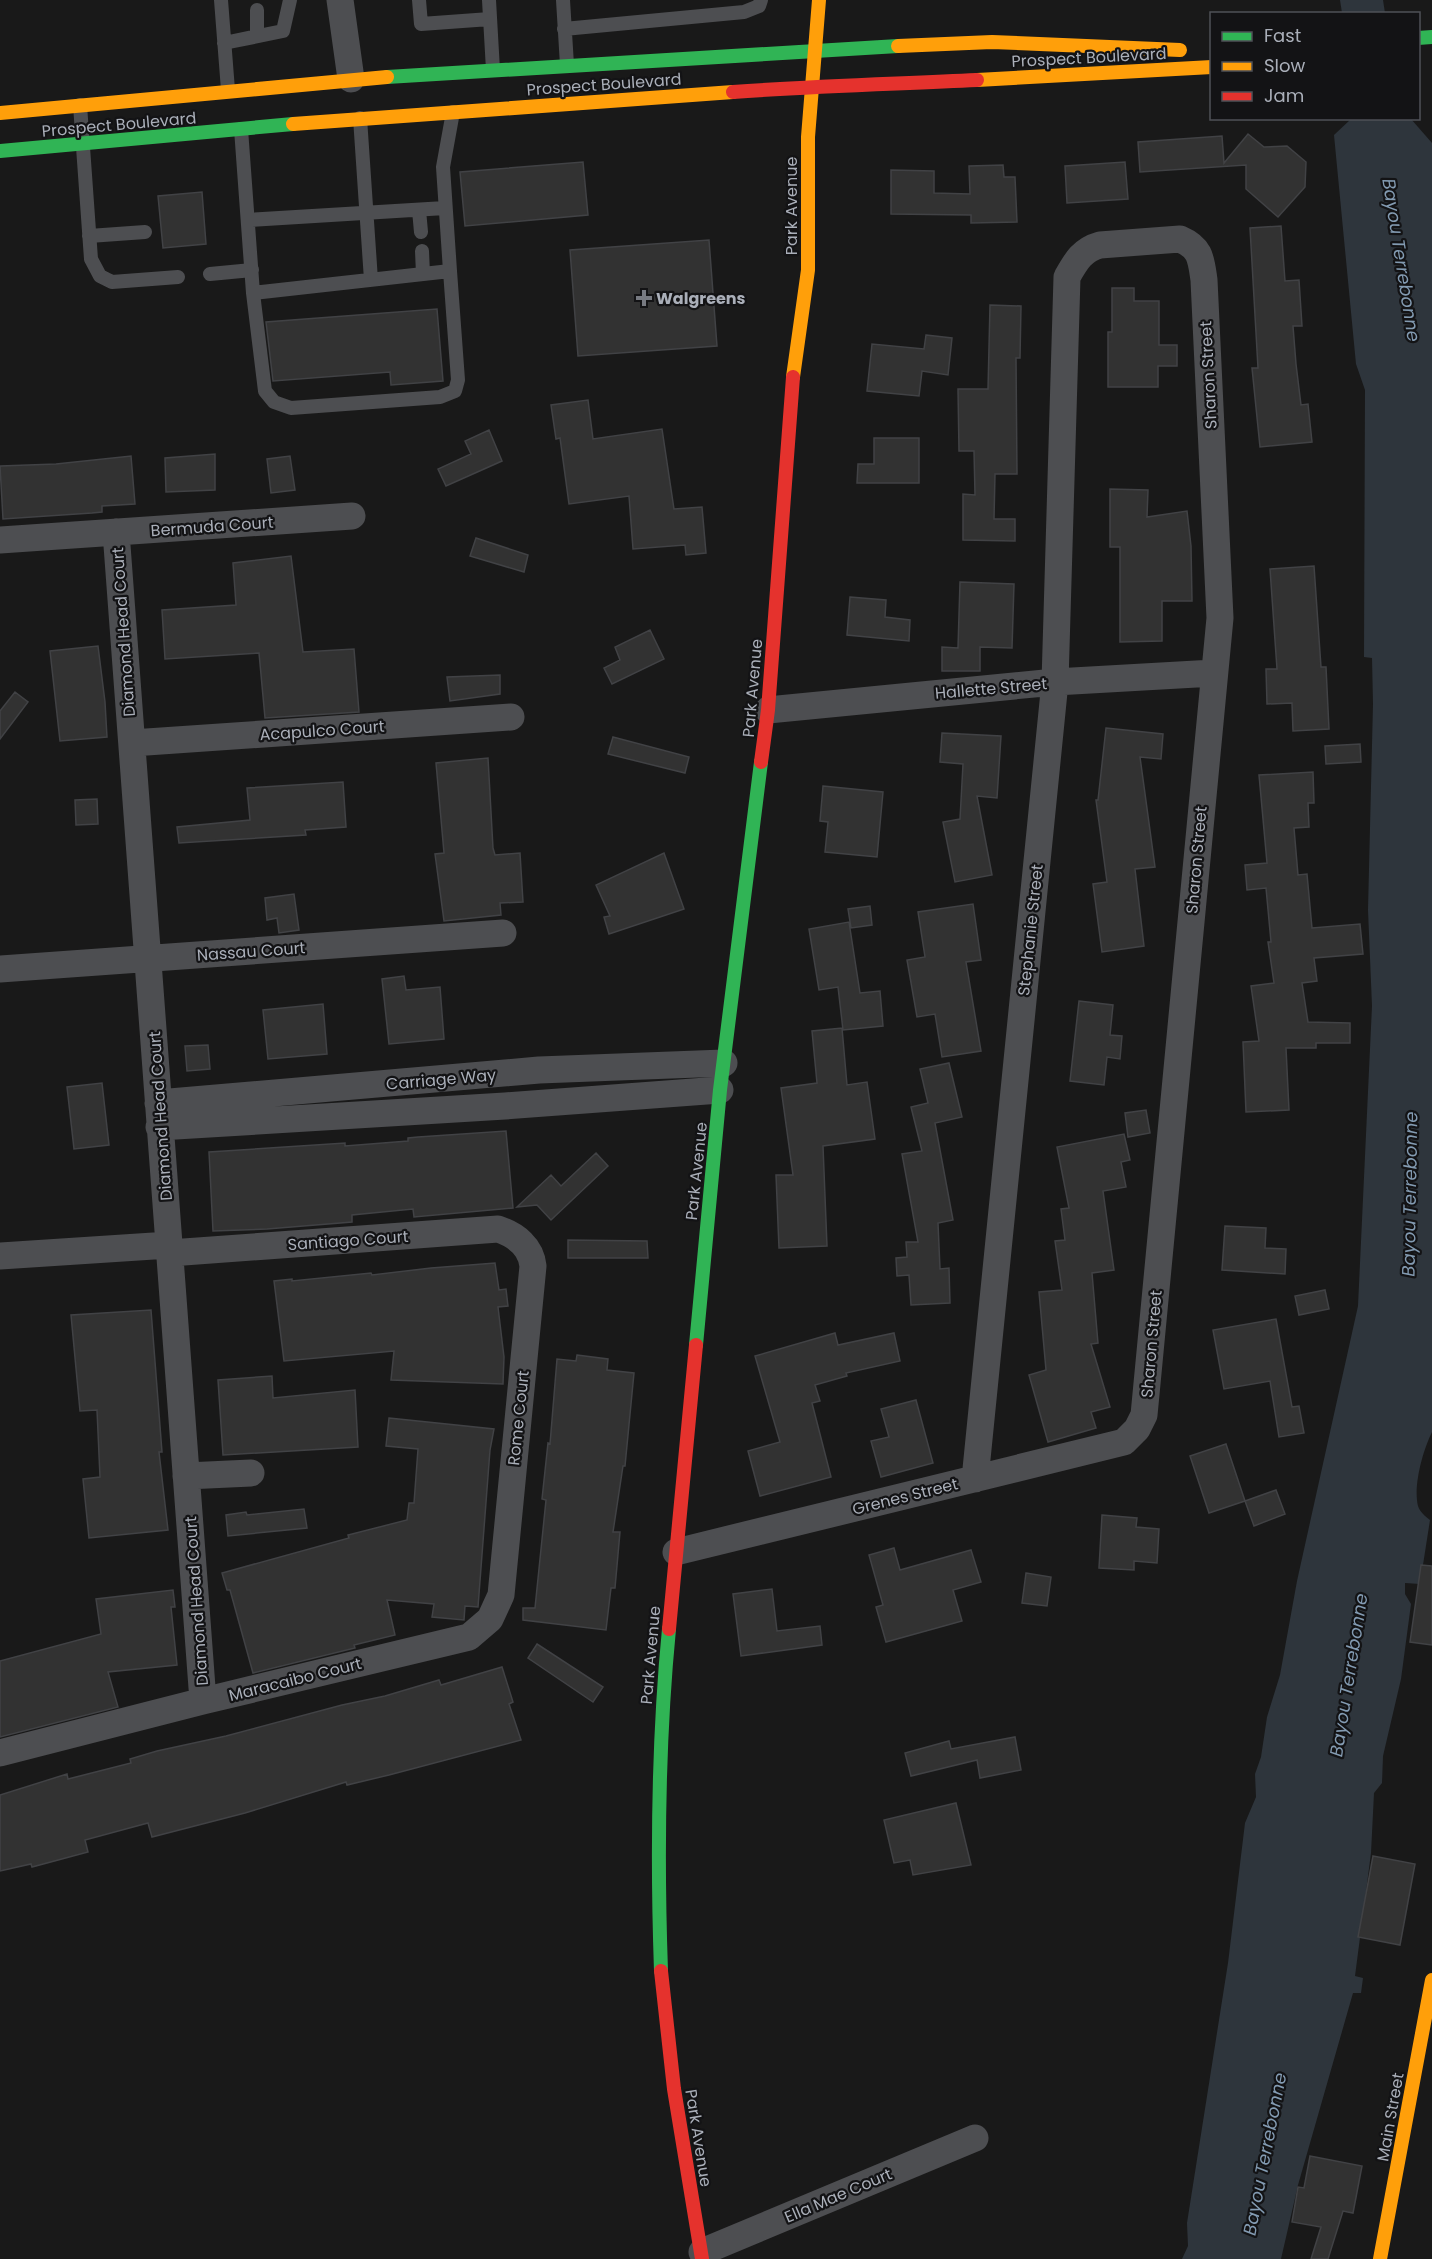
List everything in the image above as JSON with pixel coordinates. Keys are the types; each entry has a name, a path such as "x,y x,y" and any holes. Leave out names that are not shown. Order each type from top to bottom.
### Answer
{"main road":[{"name":"Park Avenue","path":"702,2256 674,2089 661,1959 659,1883 661,1713 720,1090 768,710 790,400 807,270 808,137 819,0"},
{"name":"Prospect Boulevard","path":"0,112 351,79 815,50 992,42 1188,51"},
{"name":"Prospect Boulevard","path":"0,152 453,111 812,86 838,87 1210,67"},
{"name":"Main Street","path":"1380,2259 1432,1980"}],"street":[{"path":"340,0 351,79"},
{"name":"Sharon Street","path":"1064,380 1067,277 1077,259 1089,248 1100,244 1180,239 1192,244 1201,257 1204,280 1220,618 1144,1416 1132,1435"},
{"name":"Stephanie Street","path":"975,1479 1055,682 1064,380"},
{"name":"Bermuda Court","path":"0,540 352,516"},
{"name":"Diamond Head Court","path":"116,532 203,1701"},
{"name":"Hallette Street","path":"768,710 1055,682 1214,673"},
{"name":"Acapulco Court","path":"132,743 511,717"},
{"name":"Nassau Court","path":"0,969 503,933"},
{"name":"Carriage Way","path":"431,1095 538,1070 724,1063"},
{"name":"Carriage Way","path":"159,1115 431,1095 720,1090"},
{"name":"Santiago Court","path":"0,1256 169,1249 498,1228 510,1232 522,1244"},
{"name":"Rome Court","path":"501,1595 533,1266 532,1255 522,1244"},
{"name":"Grenes Street","path":"676,1552 1124,1442 1132,1435"},
{"path":"186,1476 251,1473"},
{"name":"Maracaibo Court","path":"0,1753 469,1637 489,1619 501,1595"},
{"name":"Ella Mae Court","path":"702,2256 975,2138"}],"lane":[{"path":"221,0 228,90"},
{"path":"224,43 283,31 290,0"},
{"path":"418,0 421,24 490,19"},
{"path":"489,0 493,70"},
{"path":"562,0 567,66"},
{"path":"564,29 744,12 759,6 762,0"},
{"path":"257,10 257,36"},
{"path":"80,105 91,259 100,276 112,282 178,277"},
{"path":"241,129 253,293 265,391 274,402 291,408 440,397 455,391 458,380 443,167 453,111"},
{"path":"360,118 371,280"},
{"path":"248,219 445,208"},
{"path":"419,210 421,232"},
{"path":"89,236 145,232"},
{"path":"422,251 423,274"},
{"path":"210,274 252,270"},
{"path":"253,293 450,271"}],"water":[{"path":"1340,0 1383,0 1385,12 1342,12"},
{"name":"Bayou Terrebonne","path":"1350,120 1412,120 1432,143 1432,1432 1425,1448 1417,1489 1418,1506 1430,1520 1420,1584 1405,1583 1405,1594 1411,1604 1401,1679 1383,1756 1382,1783 1374,1793 1371,1853 1355,1976 1363,1978 1361,1993 1353,1993 1298,2185 1281,2259 1182,2259 1188,2246 1187,2223 1228,1963 1245,1823 1256,1797 1255,1774 1261,1757 1267,1717 1280,1675 1297,1581 1358,1306 1372,1006 1368,910 1373,704 1372,658 1364,657 1365,390 1356,364 1334,135"}],"building":[{"path":"1248,134 1264,147 1287,146 1306,162 1305,187 1278,217 1246,189 1246,165 1140,172 1138,142 1222,136 1224,163"},
{"path":"583,162 588,215 465,226 460,172"},
{"path":"1125,162 1128,199 1067,203 1065,166"},
{"path":"1003,165 1004,177 1015,177 1017,222 971,223 971,215 891,214 891,170 934,171 934,193 970,194 969,166"},
{"path":"202,192 206,244 163,248 158,196"},
{"path":"1281,226 1285,281 1299,280 1302,326 1293,326 1296,364 1301,405 1308,404 1312,442 1260,447 1252,368 1258,368 1250,228"},
{"name":"Walgreens","path":"709,240 717,346 578,356 570,250"},
{"path":"1112,288 1134,288 1134,301 1159,301 1159,345 1177,345 1177,366 1158,366 1158,387 1108,387 1108,332 1112,332"},
{"path":"990,305 1021,306 1020,358 1016,358 1017,474 995,474 994,519 1015,519 1015,541 963,540 963,494 975,495 974,451 959,451 958,389 988,389"},
{"path":"437,309 443,381 391,385 390,372 273,381 266,322"},
{"path":"926,335 952,338 948,375 922,371 919,396 867,391 872,344 924,349"},
{"path":"588,400 593,439 662,429 674,509 702,507 706,553 686,555 685,545 633,549 629,496 569,504 560,438 556,439 551,405"},
{"path":"489,430 502,461 446,486 438,469 471,454 465,441"},
{"path":"874,438 919,438 919,483 857,483 858,464 874,464"},
{"path":"215,454 215,490 166,492 165,458"},
{"path":"131,456 135,504 102,506 102,512 3,519 0,466 56,464"},
{"path":"290,456 295,490 271,493 267,459"},
{"path":"1110,489 1148,490 1147,517 1187,511 1191,546 1192,601 1162,601 1162,641 1120,642 1120,547 1110,547"},
{"path":"476,538 528,555 524,572 470,556"},
{"path":"291,556 303,652 354,649 359,712 265,718 259,653 165,659 162,610 236,605 233,563"},
{"path":"1314,566 1321,667 1326,667 1329,729 1293,731 1292,703 1267,704 1266,669 1277,669 1270,569"},
{"path":"960,582 1014,584 1012,648 980,647 980,671 942,671 942,647 958,648"},
{"path":"850,597 886,600 885,617 910,620 909,641 847,635"},
{"path":"650,630 664,659 612,684 604,668 620,660 615,647"},
{"path":"98,646 107,737 60,741 50,651"},
{"path":"500,675 500,694 450,701 447,677"},
{"path":"15,692 28,702 0,739 0,711"},
{"path":"1106,728 1163,734 1161,759 1140,757 1155,867 1135,869 1144,946 1102,952 1093,884 1107,882 1096,800 1098,800"},
{"path":"942,733 1001,736 997,798 977,796 992,875 955,882 943,822 960,819 963,764 940,762"},
{"path":"613,737 689,757 685,773 608,754"},
{"path":"1360,744 1361,762 1326,764 1325,746"},
{"path":"488,758 493,848 495,855 520,853 523,902 500,903 501,915 444,921 435,854 444,853 436,763"},
{"path":"1313,772 1314,803 1308,803 1309,827 1294,828 1298,875 1307,874 1312,928 1360,924 1363,954 1314,958 1317,981 1302,983 1308,1022 1350,1023 1350,1043 1316,1043 1316,1048 1286,1048 1289,1110 1246,1112 1243,1042 1259,1041 1251,986 1274,983 1268,942 1271,942 1266,888 1247,890 1245,865 1267,863 1259,775"},
{"path":"343,782 346,827 305,830 306,835 179,843 177,827 250,820 247,788"},
{"path":"823,786 883,792 877,857 825,852 828,822 820,821"},
{"path":"97,799 98,824 76,825 75,800"},
{"path":"664,853 684,909 609,934 604,917 610,916 596,885"},
{"path":"294,894 299,930 279,933 277,918 267,920 265,898"},
{"path":"973,904 981,960 966,962 981,1051 942,1057 935,1014 917,1017 907,960 925,957 918,912"},
{"path":"870,906 872,925 851,928 848,909"},
{"path":"849,922 860,993 880,991 883,1026 843,1030 838,987 819,990 809,929"},
{"path":"404,976 406,990 440,987 444,1039 389,1044 382,979"},
{"path":"1079,1001 1113,1005 1110,1035 1122,1036 1120,1059 1107,1057 1104,1085 1070,1081"},
{"path":"323,1004 327,1054 268,1059 263,1010"},
{"path":"842,1028 847,1085 867,1082 875,1139 823,1146 827,1246 779,1248 776,1175 793,1175 781,1088 817,1083 812,1031"},
{"path":"208,1045 210,1069 187,1071 185,1046"},
{"path":"949,1063 962,1117 935,1123 953,1220 938,1223 940,1269 949,1268 950,1303 911,1305 909,1275 897,1276 896,1258 907,1257 906,1242 918,1242 902,1154 922,1151 911,1107 928,1103 920,1069"},
{"path":"102,1083 109,1145 74,1149 67,1087"},
{"path":"1146,1110 1150,1133 1128,1137 1125,1113"},
{"path":"506,1131 513,1208 414,1217 413,1209 352,1215 352,1222 213,1231 209,1152 345,1143 345,1146 408,1141 408,1138 418,1137"},
{"path":"1124,1134 1130,1160 1121,1162 1126,1187 1103,1191 1114,1270 1092,1273 1098,1343 1091,1344 1110,1407 1091,1412 1096,1428 1048,1442 1029,1375 1046,1370 1039,1292 1062,1290 1055,1241 1065,1240 1061,1209 1069,1208 1057,1147"},
{"path":"596,1153 608,1166 551,1220 537,1205 517,1207 551,1175 561,1186"},
{"path":"1225,1226 1266,1228 1265,1248 1286,1249 1285,1274 1222,1270"},
{"path":"568,1240 647,1241 648,1258 568,1258"},
{"path":"495,1263 499,1290 506,1289 508,1306 498,1307 504,1357 503,1384 391,1380 394,1351 284,1361 274,1281 371,1273 372,1275"},
{"path":"1325,1290 1329,1309 1299,1315 1295,1296"},
{"path":"151,1310 162,1452 159,1452 168,1530 89,1538 83,1479 100,1477 97,1410 80,1411 71,1315"},
{"path":"1276,1319 1292,1407 1299,1406 1304,1433 1279,1437 1270,1381 1224,1389 1213,1330"},
{"path":"835,1333 838,1345 894,1333 900,1361 846,1373 847,1376 815,1385 820,1401 812,1403 831,1477 760,1496 748,1451 780,1442 755,1356"},
{"path":"577,1355 608,1359 607,1370 634,1373 625,1466 623,1466 613,1532 620,1532 615,1588 611,1588 606,1630 523,1620 523,1608 535,1608 546,1500 542,1499 548,1443 550,1444 557,1359 576,1361"},
{"path":"272,1376 273,1398 355,1390 358,1447 223,1455 218,1380"},
{"path":"916,1400 933,1463 881,1477 871,1441 889,1437 881,1409"},
{"path":"389,1418 494,1429 490,1450 478,1607 465,1606 464,1620 432,1617 434,1604 387,1600 395,1635 354,1645 355,1648 253,1673 230,1590 227,1590 222,1573 349,1538 348,1535 407,1520 409,1503 414,1503 418,1449 386,1446"},
{"path":"1226,1444 1245,1501 1209,1513 1190,1456"},
{"path":"1276,1490 1285,1514 1254,1526 1245,1501"},
{"path":"304,1509 307,1528 228,1536 226,1515"},
{"path":"1102,1515 1137,1518 1136,1527 1159,1529 1157,1563 1134,1561 1134,1570 1099,1568"},
{"path":"894,1548 900,1570 971,1550 981,1582 953,1590 962,1621 886,1642 876,1607 883,1605 869,1555"},
{"path":"1421,1565 1432,1566 1432,1645 1410,1642"},
{"path":"1026,1573 1051,1577 1047,1606 1022,1603"},
{"path":"772,1589 777,1631 820,1626 822,1645 741,1656 733,1594"},
{"path":"173,1590 175,1607 171,1607 177,1665 108,1672 118,1707 0,1737 0,1661 101,1634 96,1599"},
{"path":"537,1644 603,1687 593,1702 528,1658"},
{"path":"502,1667 513,1702 509,1704 521,1740 389,1775 347,1785 346,1782 245,1813 152,1837 148,1823 85,1840 88,1852 32,1867 31,1864 0,1871 0,1795 67,1774 68,1779 131,1763 130,1759 157,1751 385,1696 439,1680 441,1685"},
{"path":"1015,1737 1021,1770 980,1778 977,1760 911,1776 905,1753 949,1741 951,1749"},
{"path":"956,1803 971,1865 913,1875 910,1860 894,1863 884,1820"},
{"path":"1373,1856 1415,1864 1400,1945 1358,1937"},
{"path":"1310,2156 1362,2166 1353,2213 1343,2211 1328,2259 1311,2259 1321,2227 1292,2222 1298,2187 1304,2188"}],"traffic: fast":[{"path":"1420,38 1432,37"},
{"path":"387,77 898,46"},
{"path":"0,151 293,124"},
{"path":"696,1345 720,1090 761,762"},
{"path":"661,1971 659,1800 669,1629"}],"traffic: slow":[{"path":"793,377 808,270 808,137 819,0"},
{"path":"898,46 992,42 1180,50"},
{"path":"977,80 1210,67"},
{"path":"0,113 387,77"},
{"path":"293,124 733,92"},
{"path":"1380,2259 1432,1980"}],"traffic: jam":[{"path":"733,92 977,80"},
{"path":"761,762 768,710 793,377"},
{"path":"669,1629 696,1345"},
{"path":"661,1971 674,2089 702,2259"}],"place":[{"name":"Walgreens","path":"644,298"}]}
